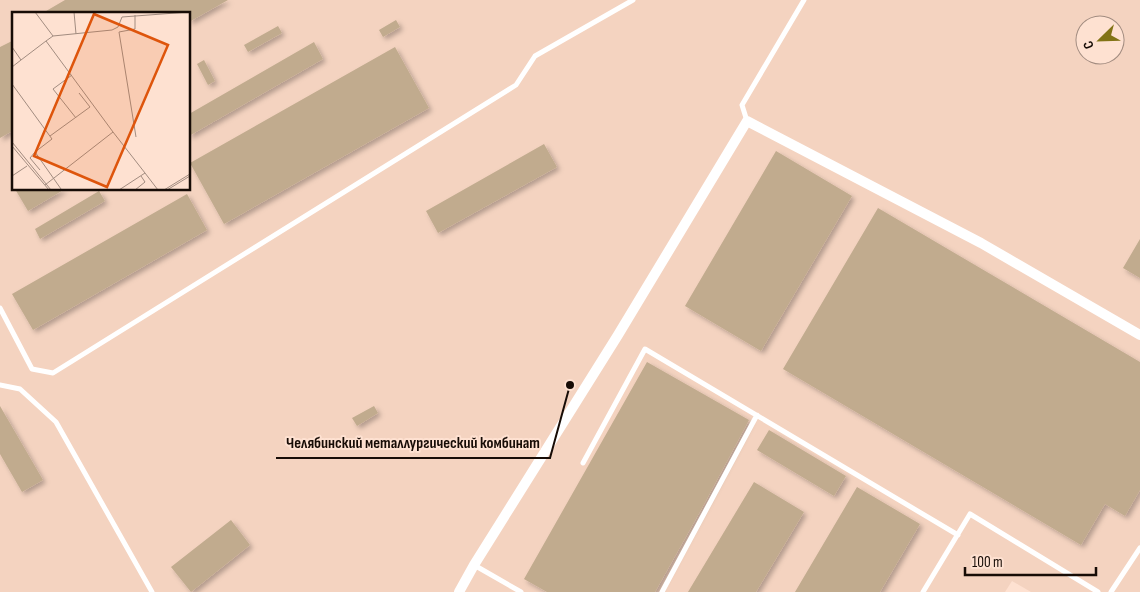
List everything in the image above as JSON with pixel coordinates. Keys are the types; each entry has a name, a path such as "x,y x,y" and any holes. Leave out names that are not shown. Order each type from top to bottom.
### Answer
{"street":[{"path":"460,592 474,565 618,335 747,121 981,243 1140,335"}],"lane":[{"path":"0,308 32,369 53,372 516,85 535,56 633,0"},
{"path":"747,121 742,105 804,0"},
{"path":"583,463 645,349 958,535"},
{"path":"0,385 20,389 56,422 152,592"},
{"path":"662,592 757,415"},
{"path":"923,592 970,514 1098,592"},
{"path":"1111,592 1140,548"},
{"path":"474,565 521,592"}],"shaded area":[{"path":"0,0 1140,0 1140,592 1031,592 1012,581 1005,592 0,592"}],"building":[{"path":"65,0 228,0 190,21 190,12 44,12"},
{"path":"396,20 400,27 383,37 379,30"},
{"path":"278,26 282,33 248,52 244,45"},
{"path":"12,41 12,131 0,138 0,47"},
{"path":"314,42 323,59 190,135 190,113"},
{"path":"395,47 429,108 224,224 190,163"},
{"path":"204,60 215,81 208,85 197,64"},
{"path":"544,144 557,167 438,233 426,211"},
{"path":"776,151 852,196 761,351 685,306"},
{"path":"16,190 63,190 28,211"},
{"path":"99,191 105,201 40,239 35,229"},
{"path":"187,194 207,230 33,330 12,294"},
{"path":"878,208 1140,362 1140,490 1125,516 1105,504 1081,545 783,369"},
{"path":"1140,239 1140,278 1123,268"},
{"path":"647,362 749,420 655,592 547,592 524,579"},
{"path":"0,406 43,480 22,492 0,454"},
{"path":"374,406 378,413 357,426 352,418"},
{"path":"769,430 846,476 834,496 757,450"},
{"path":"754,482 804,512 756,592 688,592"},
{"path":"857,487 920,524 880,592 795,592"},
{"path":"231,520 250,545 191,592 171,567"}],"place":[{"name":"Челябинский металлургический комбинат","path":"570,385"}]}
